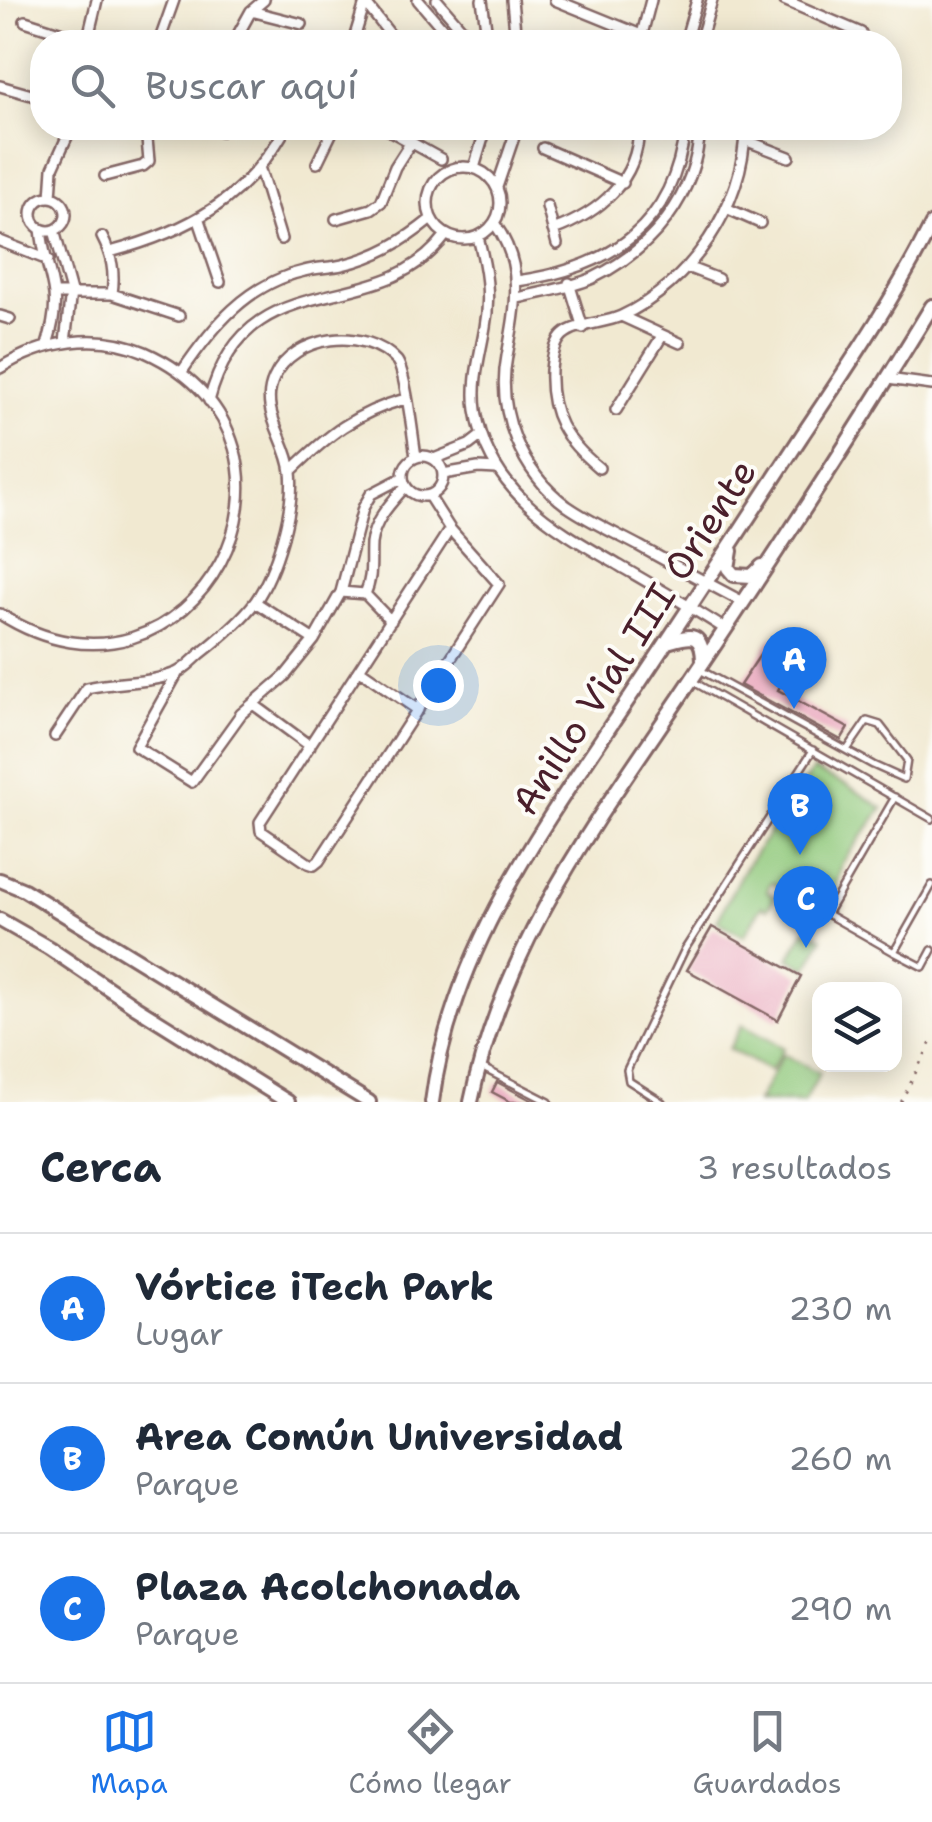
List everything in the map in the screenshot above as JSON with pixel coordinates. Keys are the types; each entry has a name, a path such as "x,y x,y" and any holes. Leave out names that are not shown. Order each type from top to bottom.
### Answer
{"main road":[{"name":"Anillo Vial III Oriente","path":"432,1102 440,1056 458,998 493,910 856,352 932,224"},
{"name":"Anillo Vial III Oriente","path":"472,1101 494,1015 528,935 610,799 775,554 932,306"},
{"path":"737,535 728,559 729,572 734,576 752,576 775,554"},
{"path":"666,642 689,636 698,640 703,646 698,671"},
{"path":"0,880 24,890 369,1102"},
{"path":"0,920 50,948 288,1102"}],"street":[{"path":"90,30 98,0"},
{"path":"163,30 174,0"},
{"path":"241,30 264,0"},
{"path":"437,0 462,30"},
{"path":"482,0 486,30"},
{"path":"512,0 515,30"},
{"path":"555,0 620,30"},
{"path":"642,30 650,0"},
{"path":"689,30 698,0"},
{"path":"703,30 712,0"},
{"path":"784,0 855,30"},
{"path":"420,1 442,30 453,21"},
{"path":"356,30 364,2"},
{"path":"364,2 386,30"},
{"path":"252,11 302,24"},
{"path":"25,21 52,30"},
{"path":"0,86 30,95"},
{"path":"51,197 53,168 66,140"},
{"path":"105,176 143,166 151,154 148,140"},
{"path":"110,252 154,240 199,220 260,170 279,140"},
{"path":"317,163 328,140"},
{"path":"407,140 441,158"},
{"path":"474,168 482,140"},
{"path":"497,187 513,140"},
{"path":"553,230 583,218 623,183 634,162 637,140"},
{"path":"518,281 566,272 620,247 659,210 676,178 683,140"},
{"path":"518,298 570,285 609,269 638,251 662,227 687,185 698,140"},
{"path":"599,468 566,435 550,391 552,359 560,337 622,316 657,294 687,267 726,208 745,140 789,157"},
{"path":"336,219 382,202 395,166 411,142"},
{"path":"543,148 623,183"},
{"path":"453,168 484,172 497,187 501,199 495,224 478,237 456,239 446,235 431,219 428,199 436,180 453,168"},
{"path":"260,170 281,239"},
{"path":"51,197 64,205 66,212 60,227 41,229 35,224 33,209 36,202 51,197"},
{"path":"547,206 557,244"},
{"path":"726,208 760,222"},
{"path":"181,373 230,310 262,287 302,271 340,266 381,253 431,219"},
{"path":"199,220 220,282"},
{"path":"495,224 507,240 518,281 505,366 510,428 522,455 565,504 743,602"},
{"path":"41,229 57,306 47,346"},
{"path":"54,230 71,292 65,342"},
{"path":"209,400 224,359 262,318 294,302 377,284 417,265 446,235"},
{"path":"102,237 110,252 112,294"},
{"path":"478,237 488,293 486,325 476,366 476,409 497,469 515,494 550,526 725,629"},
{"path":"0,242 48,260"},
{"path":"687,267 718,279"},
{"path":"566,272 584,328"},
{"path":"538,278 541,292"},
{"path":"56,294 112,294 178,316"},
{"path":"622,316 680,343"},
{"path":"616,410 662,336"},
{"path":"0,368 18,356 47,346 90,340 126,346 161,359 209,400 236,456 240,486 238,517 230,547 216,574 173,618 146,633 85,644 54,640 24,630 0,614"},
{"path":"404,482 371,494 363,508 341,592 314,640 285,676 230,728 198,779 187,781 136,747 178,672 217,641 255,602 274,563 288,512 292,471 268,392 283,361 313,342 333,340 380,348 398,363 404,378 416,457"},
{"path":"888,380 932,385"},
{"path":"292,471 350,420 372,408 405,399"},
{"path":"416,457 434,460 469,445 482,434"},
{"path":"416,457 404,469 404,482 412,493 429,496 437,491 443,474"},
{"path":"434,460 443,474"},
{"path":"443,474 497,469"},
{"path":"365,594 372,566 373,532 380,515 404,482"},
{"path":"429,496 450,529 500,584 314,865 258,828 450,529"},
{"path":"341,592 365,594 391,621"},
{"path":"255,602 314,640"},
{"path":"360,670 418,710"},
{"path":"55,736 87,688 178,672"},
{"path":"253,704 310,746"}],"lane":[{"path":"698,671 812,750 932,818"},
{"path":"698,671 846,750 904,778 907,760 880,725 866,721 846,750"},
{"path":"662,1102 629,1081 627,1070 684,949 812,750"},
{"path":"894,797 828,914 922,968 932,950"},
{"path":"894,952 932,885"},
{"path":"480,1066 550,1102"}],"path":[{"path":"902,1102 932,1040"}],"green space":[{"path":"813,770 847,785 883,808 842,863 835,891 822,912 771,882 767,891 775,897 767,909 762,906 744,936 717,921 742,872"},
{"path":"806,929 823,938 807,968 789,958"},
{"path":"742,1025 784,1048 770,1071 729,1049"},
{"path":"783,1054 820,1073 804,1102 757,1102"}],"building":[{"path":"772,637 798,653 778,690 848,728 841,740 740,685"},
{"path":"712,927 801,976 778,1020 687,970"},
{"path":"497,1082 535,1102 511,1102 492,1092"}],"place":[{"name":"Vórtice iTech Park","path":"794,709"},
{"name":"Area Común Universidad","path":"800,855"},
{"name":"Plaza Acolchonada","path":"806,948"}]}
